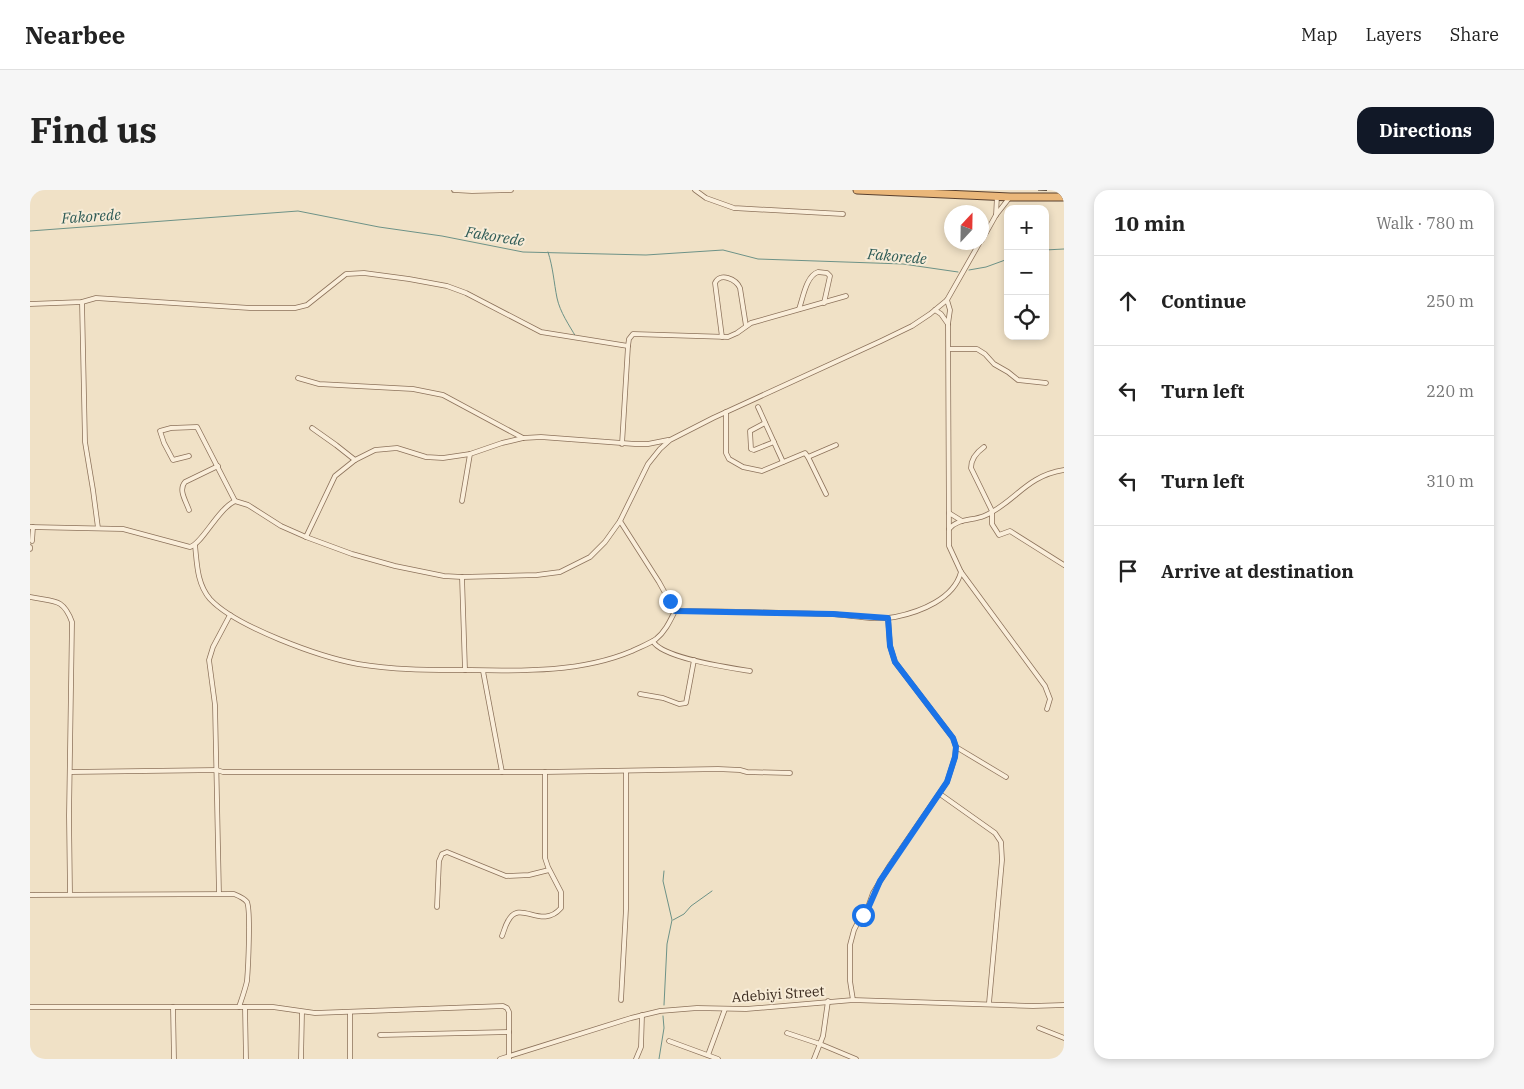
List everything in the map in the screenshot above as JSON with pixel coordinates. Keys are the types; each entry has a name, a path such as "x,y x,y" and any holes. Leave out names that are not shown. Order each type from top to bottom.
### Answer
{"highway":[{"path":"856,190 1010,197 1064,197"}],"street":[{"path":"454,190 511,190"},
{"path":"695,190 706,198 734,208 843,214"},
{"path":"996,216 997,196"},
{"path":"989,228 1010,197"},
{"path":"189,456 173,460 160,431 171,428 197,427 235,501 248,505 306,538 388,564 444,576 462,577 537,575 568,570 599,550 620,521 648,464 670,440 912,326 946,300 976,250"},
{"path":"799,310 808,282 818,272 829,274 830,276 824,302"},
{"path":"30,304 82,302 96,298 250,308 295,308 307,305 346,274 364,273 447,286 466,293 540,332 628,346"},
{"path":"722,337 715,281 718,278 727,278 738,283 746,326"},
{"path":"622,444 628,346 631,336 640,334 722,337 737,333 746,326 846,296"},
{"path":"946,300 950,310 948,324 949,546 961,572 1046,686 1050,699 1047,709"},
{"path":"82,302 85,442 94,490 98,528"},
{"path":"935,310 941,314 948,324"},
{"path":"949,349 977,349 985,354 994,364 1018,380 1046,383"},
{"path":"298,378 311,383 413,389 443,395 523,438"},
{"path":"758,407 783,462"},
{"path":"726,412 726,453 728,459 743,467 762,471 803,452 808,456 826,494"},
{"path":"765,423 750,430 751,449 754,450 774,442"},
{"path":"312,428 355,460"},
{"path":"306,538 332,480 355,460 375,450 391,448 434,458 443,458 470,454 523,438 540,437 622,444 648,444 670,440"},
{"path":"808,456 836,445"},
{"path":"984,447 974,457 971,468 992,512 992,524 999,535 1010,531 1064,565"},
{"path":"462,501 470,454"},
{"path":"189,510 181,489 182,485 218,466"},
{"path":"949,529 957,522 977,518 992,512 1042,475 1064,470"},
{"path":"235,501 219,513 195,545 199,578 204,590 218,606 230,615 282,640 334,659 390,668 483,671 585,666 620,656 652,641 662,633 675,611"},
{"path":"949,513 962,521"},
{"path":"620,521 675,611"},
{"path":"32,541 31,527 98,528 124,529 186,546 195,545"},
{"path":"675,611 833,614 888,618 909,613 933,603 956,585 961,572"},
{"path":"462,577 465,670"},
{"path":"30,597 64,605 72,622 69,816 70,894"},
{"path":"219,894 214,694 208,660 230,615"},
{"path":"853,1000 850,981 850,945 854,930 862,916 866,913 870,900 885,873 940,794 950,775 956,747 946,727 895,662 890,646 888,618"},
{"path":"652,641 659,648 694,660 750,671"},
{"path":"640,694 663,698 679,704 686,703 694,660"},
{"path":"483,671 502,772"},
{"path":"956,747 1006,776"},
{"path":"70,772 217,770 223,772 546,772 725,769 747,772 790,773"},
{"path":"621,1000 626,909 626,770"},
{"path":"502,936 507,921 515,913 522,912 546,917 555,914 561,908 561,892 545,858 546,772"},
{"path":"940,794 989,828 1002,842 989,1003"},
{"path":"437,906 439,861 442,854 447,852 506,876 529,876 549,870"},
{"path":"30,895 234,894 241,897 248,906 248,974 239,1007"},
{"name":"Adebiyi Street","path":"500,1059 660,1011 697,1008 746,1009 853,1000 989,1003 1033,1006 1064,1005"},
{"path":"814,1059 823,1036 828,1001"},
{"path":"30,1007 239,1007 278,1008 302,1012 350,1012 503,1006 509,1012 509,1057"},
{"path":"173,1007 174,1059"},
{"path":"246,1008 246,1059"},
{"path":"708,1055 724,1009"},
{"path":"301,1059 302,1012"},
{"path":"350,1012 350,1059"},
{"path":"636,1059 641,1046 642,1015"},
{"path":"1039,1028 1064,1038"},
{"path":"380,1035 509,1032"},
{"path":"787,1033 856,1059"},
{"path":"669,1041 718,1059"}],"waterway":[{"name":"Fakorede","path":"30,231 298,211 523,252 646,255 723,250 758,259 903,264 958,272"},
{"name":"Fakorede","path":"1049,250 1064,249"},
{"path":"548,252 558,303 576,337"},
{"name":"Fakorede","path":"969,270 986,267 1004,260"},
{"path":"664,871 663,881 672,920 667,944 664,1005"},
{"path":"673,920 684,914 691,906 712,891"},
{"path":"659,1059 664,1028 663,1016"}],"railway":[{"path":"1038,190 1064,191"}],"route":[{"path":"670,601 675,611 833,614 888,618 890,646 895,662 946,727 956,747 955,757 947,782 880,881 870,900 866,913 863,915"}]}
